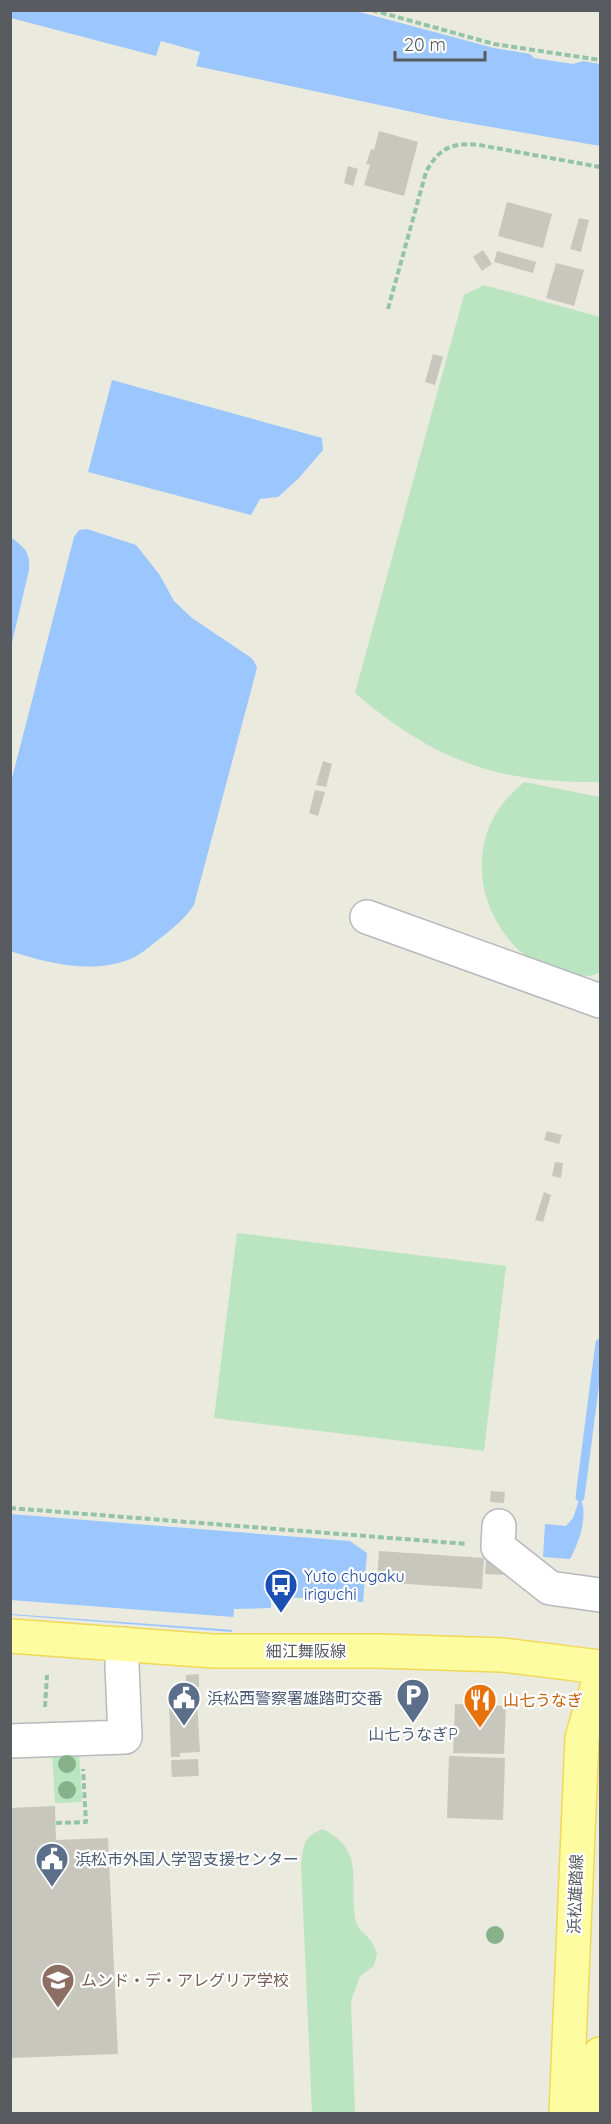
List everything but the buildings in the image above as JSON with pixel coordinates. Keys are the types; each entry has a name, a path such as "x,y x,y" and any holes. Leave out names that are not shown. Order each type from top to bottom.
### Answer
{"main road":[{"name":"細江舞阪線","path":"10,1635 213,1651 379,1651 502,1655 600,1667"},
{"name":"浜松雄踏線","path":"566,2114 582,1738 600,1677"},
{"path":"598,2114 600,2054"}],"lane":[{"path":"367,916 600,1001"},
{"path":"498,1536 550,1588 600,1595"},
{"path":"10,1741 125,1737 123,1644"}],"path":[{"path":"372,10 494,44 600,60"},
{"path":"388,309 426,172 434,158 447,148 463,143 600,167"},
{"path":"10,1508 498,1536"},
{"path":"56,1823 86,1822"}],"green space":[{"path":"484,285 600,317 600,782 530,778 468,763 412,735 355,693 464,295"},
{"path":"524,782 600,797 600,972 590,976 562,971 528,957 507,937 498,924 485,894 482,863 487,832 500,807"},
{"path":"237,1233 506,1266 484,1451 214,1418"},
{"path":"79,1750 82,1802 55,1803 52,1751"},
{"path":"322,1829 336,1837 345,1846 350,1856 353,1867 356,1922 377,1953 374,1966 360,1976 351,2001 355,2113 312,2113 301,1864 306,1842 311,1835"}],"water":[{"path":"10,11 356,11 494,48 530,54 534,58 573,64 583,61 600,64 600,146 445,119 196,66 200,52 161,41 156,56 11,18"},
{"path":"112,380 322,438 323,450 298,479 278,497 260,499 251,515 88,472"},
{"path":"87,529 136,545 159,574 174,601 192,618 250,657 257,668 194,905 178,924 136,956 114,964 99,966 54,963 10,951 11,782 74,537 79,530"},
{"path":"11,537 26,550 29,570 11,647"},
{"path":"580,1497 583,1504 583,1520 577,1545 570,1559 543,1557 545,1524 566,1526 573,1518"},
{"path":"10,1514 350,1541 367,1553 363,1602 271,1596 271,1608 234,1609 232,1632 11,1615"}],"pier":[{"path":"11,1600 235,1617 234,1630 11,1614"}],"waterway":[{"path":"580,1497 600,1343"}],"place":[{"name":"Yuto chugaku iriguchi","path":"281,1614"},
{"name":"山七うなぎP","path":"413,1724"},
{"name":"浜松西警察署雄踏町交番","path":"184,1727"},
{"name":"山七うなぎ","path":"480,1729"},
{"name":"浜松市外国人学習支援センター","path":"52,1888"},
{"name":"ムンド・デ・アレグリア学校","path":"58,2009"}]}
